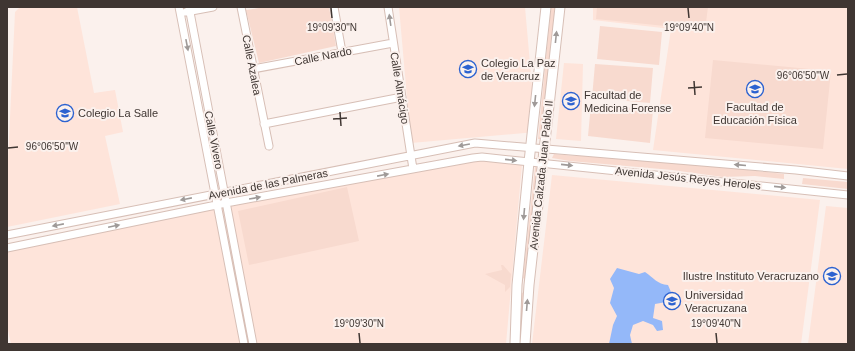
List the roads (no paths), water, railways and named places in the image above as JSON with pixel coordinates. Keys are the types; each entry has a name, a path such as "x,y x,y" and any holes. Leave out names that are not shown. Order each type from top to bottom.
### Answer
{"main road":[{"name":"Avenida Calzada Juan Pablo II","path":"515,344 518,285 528,162 546,7"},
{"name":"Avenida Calzada Juan Pablo II","path":"525,344 529,285 560,7"},
{"path":"518,285 529,285"}],"street":[{"path":"180,10 213,7"},
{"name":"Calle Azalea","path":"240,7 269,146"},
{"path":"334,7 342,52"},
{"name":"Calle Almácigo","path":"388,7 413,169"},
{"name":"Calle Vivero","path":"189,9 253,344"},
{"name":"Calle Vivero","path":"180,10 214,194 244,344"},
{"name":"Calle Nardo","path":"253,69 393,43"},
{"path":"190,67 200,65"},
{"path":"264,124 402,98"},
{"path":"197,102 206,101"},
{"name":"Avenida de las Palmeras","path":"7,235 475,143 530,147"},
{"name":"Avenida Jesús Reyes Heroles","path":"530,147 796,170 848,176"},
{"name":"Avenida de las Palmeras","path":"7,248 226,203 473,158 482,157 528,162"},
{"name":"Avenida Jesús Reyes Heroles","path":"528,162 848,195"},
{"path":"95,217 98,230"}],"water":[{"path":"617,268 639,274 645,272 658,282 668,285 671,292 672,301 655,304 653,318 662,321 663,330 657,331 653,325 643,321 633,325 630,335 632,344 609,344 613,325 617,316 610,303 614,288 610,279"}],"place":[{"name":"Colegio La Paz de Veracruz","path":"468,69"},
{"name":"Facultad de Educación Física","path":"755,89"},
{"name":"Facultad de Medicina Forense","path":"571,101"},
{"name":"Colegio La Salle","path":"65,113"},
{"name":"Ilustre Instituto Veracruzano","path":"832,276"},
{"name":"Universidad Veracruzana","path":"672,301"}]}
